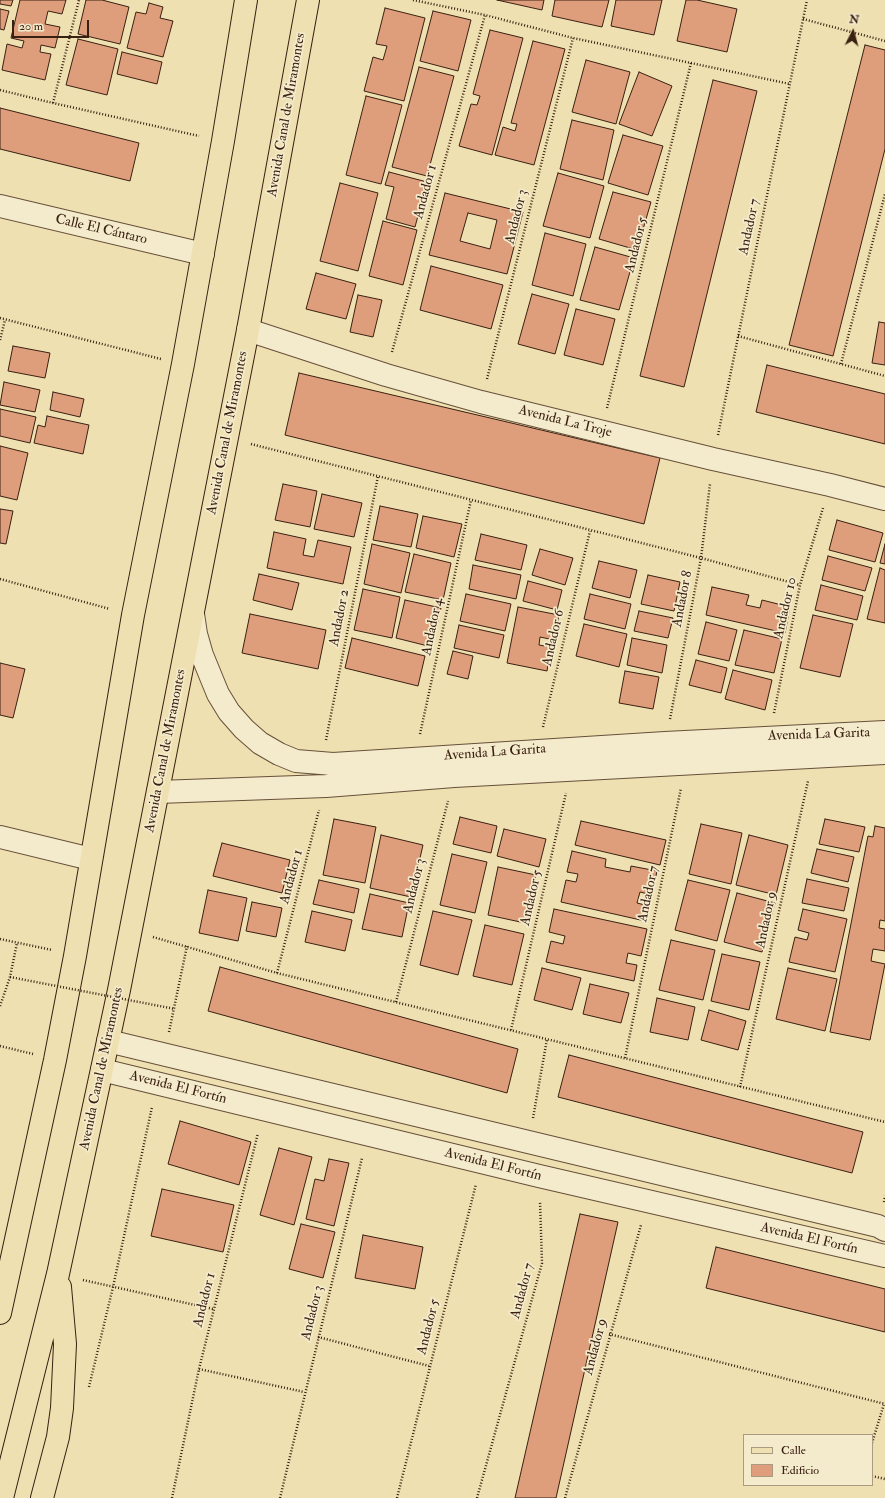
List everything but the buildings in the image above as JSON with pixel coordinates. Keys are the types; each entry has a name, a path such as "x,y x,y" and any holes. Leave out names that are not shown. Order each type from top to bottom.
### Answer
{"main road":[{"path":"0,1313 55,1060 75,956 133,615 183,364 223,141 246,0"},
{"name":"Avenida Canal de Miramontes","path":"2,1498 58,1274 108,1041 228,439 308,0"},
{"path":"42,1498 58,1437 64,1387 65,1344 58,1274"}],"street":[{"name":"Calle El Cántaro","path":"0,206 203,254"},
{"name":"Avenida La Troje","path":"248,330 386,375 481,402 713,459 885,499"},
{"name":"Avenida La Garita","path":"193,614 196,634 202,655 218,694 229,712 260,744 296,761 321,764 665,742 885,732"},
{"name":"Avenida La Garita","path":"158,792 326,786 454,776 885,754"},
{"path":"0,837 92,859"},
{"name":"Avenida El Fortín","path":"108,1041 878,1226 885,1230"},
{"name":"Avenida El Fortín","path":"102,1070 647,1202 885,1256"}],"path":[{"path":"53,103 78,0"},
{"path":"413,0 485,15 573,38 790,84"},
{"name":"Andador 7","path":"713,459 807,0"},
{"name":"Andador 1","path":"386,375 485,15"},
{"path":"803,19 885,41"},
{"name":"Andador 3","path":"481,402 573,38"},
{"name":"Andador 5","path":"601,431 691,63"},
{"path":"0,90 223,141"},
{"path":"841,364 885,194"},
{"path":"0,318 183,364"},
{"path":"0,340 5,320"},
{"path":"738,336 885,376"},
{"path":"228,439 701,558 800,585"},
{"name":"Andador 8","path":"665,742 701,558 713,459"},
{"name":"Andador 2","path":"321,764 378,476"},
{"name":"Andador 10","path":"769,737 800,585 830,485"},
{"name":"Andador 4","path":"415,758 471,500"},
{"name":"Andador 6","path":"538,750 590,531"},
{"path":"0,579 133,615"},
{"name":"Andador 9","path":"740,1087 813,757"},
{"name":"Andador 7","path":"625,1058 687,764"},
{"name":"Andador 5","path":"511,1030 572,770"},
{"name":"Andador 3","path":"396,1002 454,776"},
{"name":"Andador 1","path":"277,972 326,786"},
{"path":"130,930 277,972 885,1122"},
{"path":"0,939 75,956"},
{"path":"0,1006 10,977 17,943"},
{"path":"164,1054 187,946"},
{"path":"10,977 174,1009"},
{"path":"529,1142 547,1039"},
{"path":"0,1046 55,1060"},
{"path":"87,1392 113,1287 157,1083"},
{"name":"Andador 1","path":"172,1498 199,1368 264,1109"},
{"name":"Andador 3","path":"280,1498 304,1392 368,1134"},
{"name":"Andador 5","path":"397,1498 429,1366 482,1161"},
{"name":"Andador 7","path":"477,1498 542,1263 539,1176"},
{"name":"Andador 9","path":"565,1498 609,1334 647,1202"},
{"path":"58,1274 213,1309"},
{"path":"609,1334 884,1404 873,1440"},
{"path":"318,1337 429,1366"},
{"path":"199,1368 304,1392"},
{"path":"873,1476 885,1479"}]}
